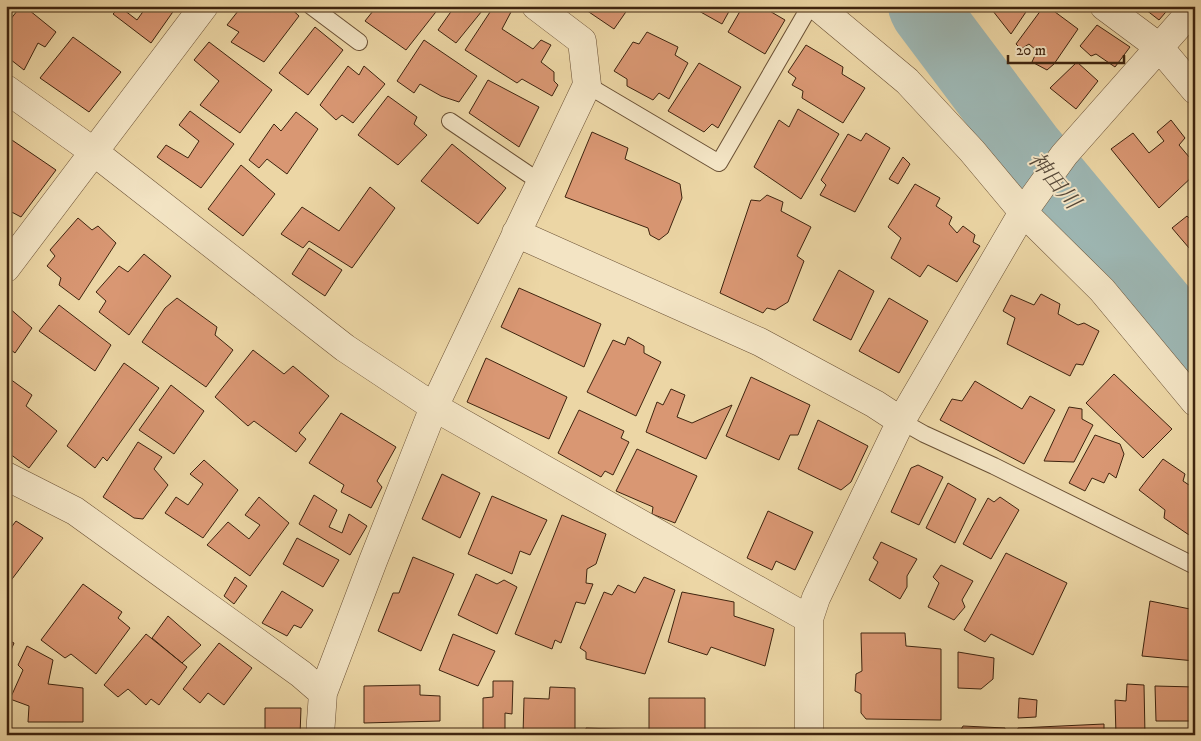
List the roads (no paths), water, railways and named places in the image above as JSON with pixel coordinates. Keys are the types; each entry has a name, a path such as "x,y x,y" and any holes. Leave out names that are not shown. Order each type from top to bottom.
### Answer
{"street":[{"path":"6,268 204,6"},
{"path":"320,735 323,693 434,407 587,84 582,41 536,6"},
{"path":"817,6 908,81 972,151 1027,205 1102,290 1195,402"},
{"path":"1104,6 1159,47 1195,90"},
{"path":"809,735 809,619 816,598 901,421 1027,205 1064,155 1195,7"},
{"path":"6,89 94,152 345,348 434,407 809,619"},
{"path":"516,233 760,342 875,404 901,421"},
{"path":"6,476 75,511 301,674 323,693"}],"lane":[{"path":"311,6 359,42"},
{"path":"587,84 719,163 810,6"},
{"path":"450,121 540,182"},
{"path":"901,421 1195,566"}],"waterway":[{"name":"神田川","path":"923,6 1028,148 1195,349"}]}
